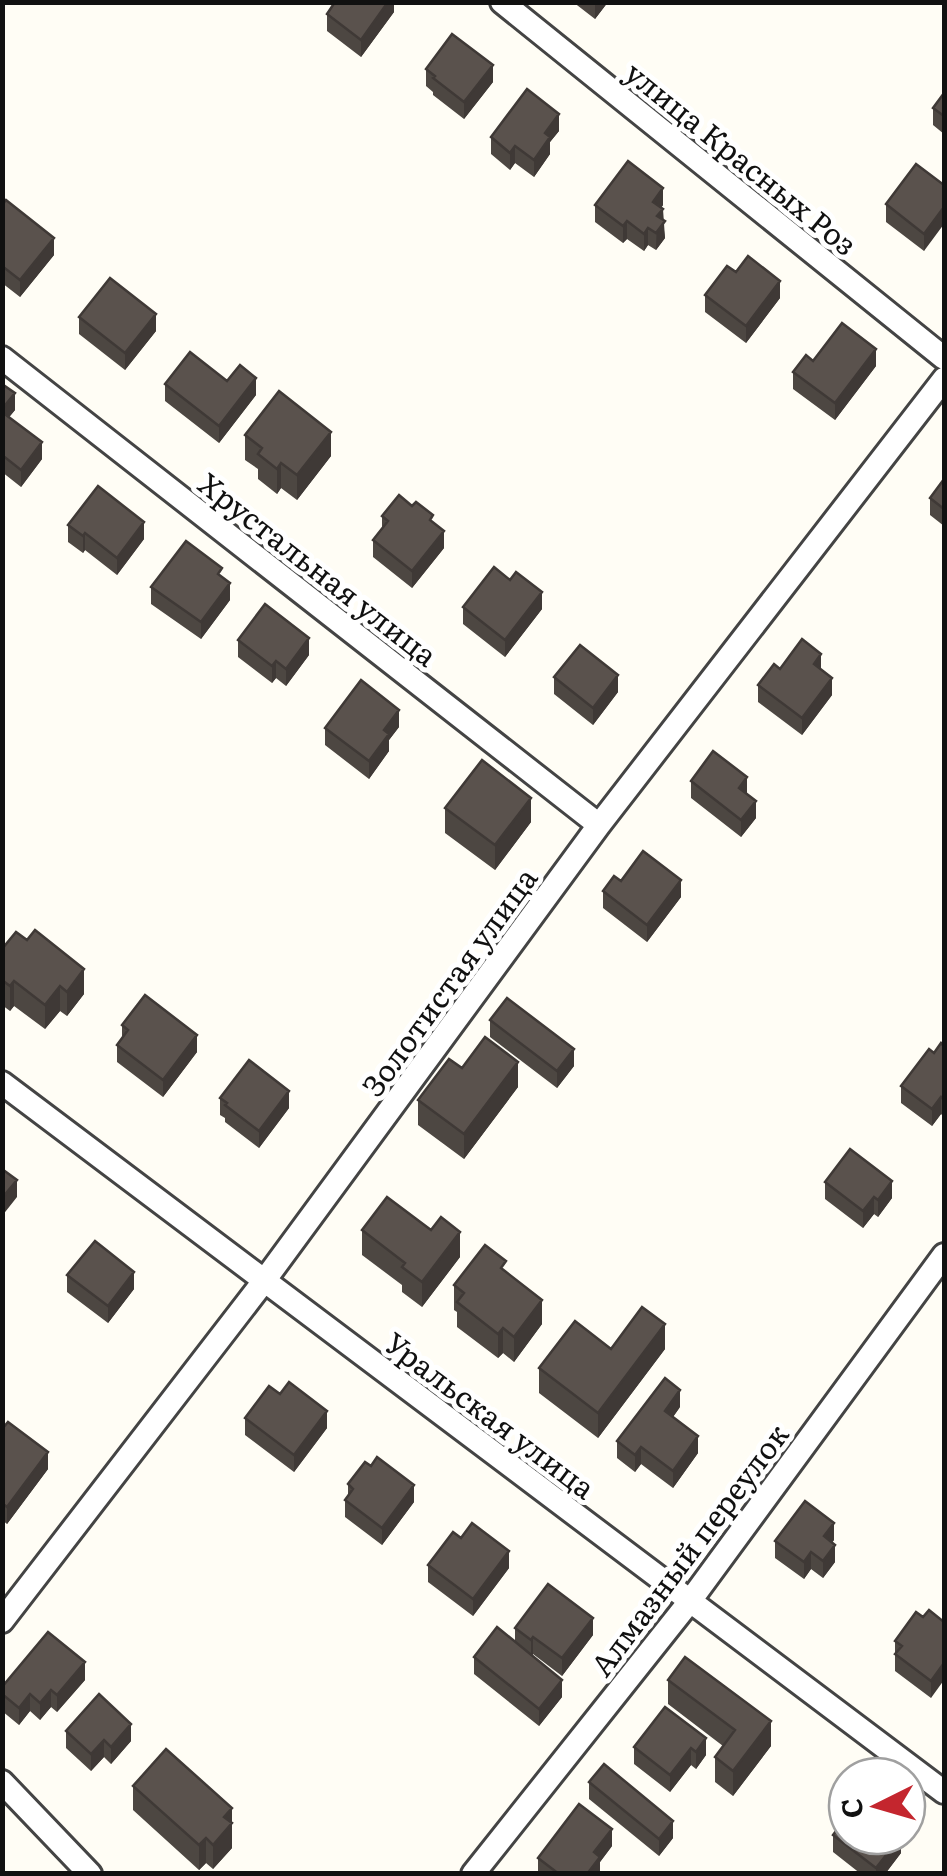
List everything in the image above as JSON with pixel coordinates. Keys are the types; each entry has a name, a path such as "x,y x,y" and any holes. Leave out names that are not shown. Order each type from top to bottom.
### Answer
{"street":[{"name":"улица Красных Роз","path":"502,2 944,358"},
{"name":"Хрустальная улица","path":"2,358 600,825"},
{"name":"Золотистая улица","path":"2,1620 264,1281 600,825 944,378"},
{"name":"Уральская улица","path":"2,1083 944,1792"},
{"name":"Алмазный переулок","path":"473,1874 690,1601 944,1255"},
{"path":"2,1782 90,1874"}],"building":[{"path":"335,2 388,2 361,40 327,14"},
{"path":"452,34 493,65 464,102 426,69"},
{"path":"527,89 559,114 545,133 550,137 534,160 515,146 510,153 491,137"},
{"path":"944,93 944,116 933,108"},
{"path":"628,161 663,188 653,202 663,209 657,216 665,221 656,233 648,228 644,234 627,221 623,226 595,205"},
{"path":"916,164 944,185 944,207 924,234 886,204"},
{"path":"6,200 54,238 20,280 2,266 2,205"},
{"path":"748,256 780,281 746,326 705,295 727,266 736,272"},
{"path":"110,278 156,314 125,353 79,317"},
{"path":"842,323 876,349 835,403 793,372 806,355 813,361"},
{"path":"190,352 227,381 240,365 256,378 219,426 165,384"},
{"path":"2,384 15,393 2,409"},
{"path":"279,391 331,432 297,475 281,463 277,469 258,454 262,448 245,435"},
{"path":"2,412 42,442 21,470 2,455"},
{"path":"944,479 944,509 930,498"},
{"path":"98,486 144,522 117,558 68,525"},
{"path":"399,495 433,515 430,520 444,531 412,571 373,540 388,521 382,516"},
{"path":"186,541 222,568 218,574 230,583 201,622 151,587"},
{"path":"494,567 510,580 516,572 542,592 505,640 463,607"},
{"path":"265,604 309,638 286,669 276,661 272,666 238,640"},
{"path":"802,639 821,654 814,664 832,678 802,718 758,685 774,664 780,669"},
{"path":"580,645 618,675 593,708 554,677"},
{"path":"361,680 399,710 384,730 389,734 369,761 325,728"},
{"path":"713,751 747,777 739,788 756,801 741,820 691,781"},
{"path":"482,760 531,798 495,845 445,808"},
{"path":"643,851 681,880 647,925 603,891 614,876 621,881"},
{"path":"35,930 84,969 67,992 60,986 45,1005 14,981 10,986 2,980 2,949 16,932 27,940"},
{"path":"145,995 197,1035 163,1080 117,1045 128,1030 122,1025"},
{"path":"507,998 574,1049 557,1071 490,1020"},
{"path":"485,1037 518,1062 464,1134 418,1100 449,1059 462,1068"},
{"path":"941,1043 944,1100 941,1097 932,1109 901,1086 929,1049 934,1053"},
{"path":"249,1060 289,1091 259,1131 220,1098"},
{"path":"850,1149 892,1181 878,1200 874,1197 863,1211 825,1182"},
{"path":"2,1169 17,1180 2,1198"},
{"path":"387,1197 431,1230 441,1217 460,1232 422,1282 402,1267 405,1263 362,1230"},
{"path":"95,1241 134,1272 108,1306 67,1275"},
{"path":"485,1245 506,1261 501,1268 542,1300 514,1337 503,1328 498,1334 457,1302 464,1293 454,1285"},
{"path":"642,1307 665,1324 598,1413 539,1368 575,1321 611,1349"},
{"path":"665,1378 680,1390 665,1411 698,1436 673,1471 641,1447 635,1455 617,1441"},
{"path":"289,1382 327,1411 294,1455 245,1418 269,1386 280,1394"},
{"path":"8,1422 48,1452 7,1507 2,1503 2,1429"},
{"path":"377,1457 414,1485 382,1528 345,1500 353,1489 348,1484 365,1462 371,1466"},
{"path":"805,1501 834,1523 824,1536 835,1545 823,1561 811,1552 804,1562 775,1541"},
{"path":"472,1523 509,1551 473,1599 428,1565 453,1532 461,1538"},
{"path":"548,1584 593,1618 562,1658 515,1628"},
{"path":"929,1610 944,1622 944,1663 931,1681 895,1654 902,1646 895,1641 916,1612 923,1617"},
{"path":"497,1627 562,1680 539,1709 474,1657"},
{"path":"48,1632 85,1662 57,1695 51,1690 40,1703 30,1694 19,1708 2,1694 2,1687"},
{"path":"685,1657 771,1721 733,1771 715,1757 735,1730 668,1680"},
{"path":"99,1694 131,1724 111,1747 104,1740 91,1754 66,1731"},
{"path":"665,1707 706,1738 696,1752 691,1748 670,1775 634,1747"},
{"path":"166,1749 232,1808 224,1817 232,1823 213,1845 206,1838 199,1845 133,1786"},
{"path":"604,1764 673,1821 659,1839 589,1782"},
{"path":"579,1804 612,1829 594,1852 600,1857 587,1874 559,1874 538,1858"},
{"path":"860,1856 885,1856 876,1868"}]}
